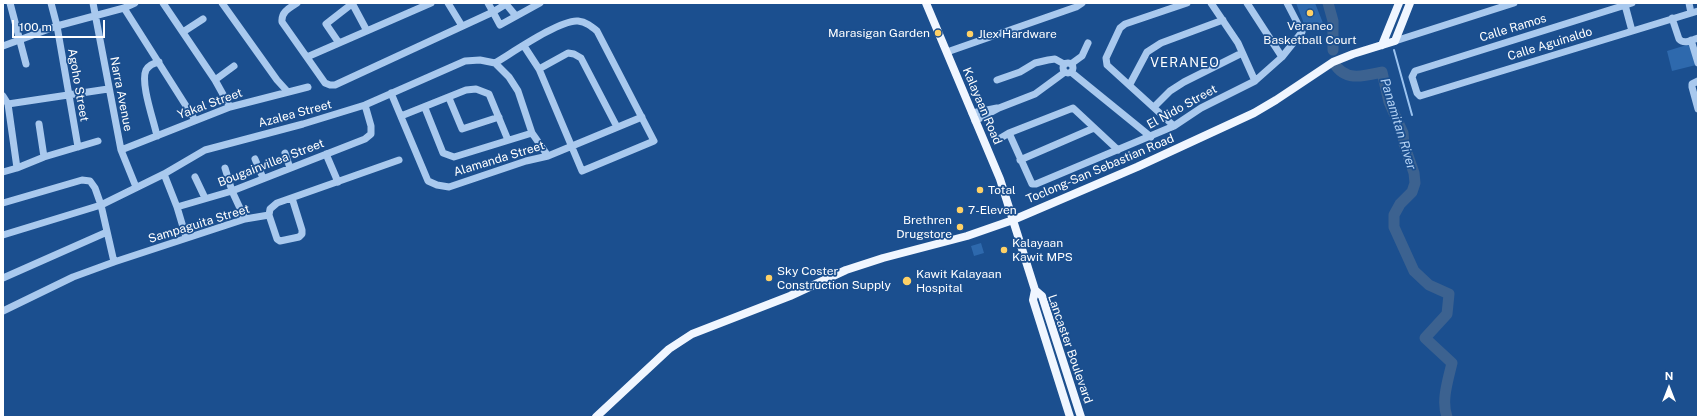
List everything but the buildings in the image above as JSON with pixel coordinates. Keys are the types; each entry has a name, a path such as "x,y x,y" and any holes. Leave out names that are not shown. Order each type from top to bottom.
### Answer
{"main road":[{"name":"Kalayaan Road","path":"926,3 1000,179 1013,220"},
{"path":"1382,45 1399,3"},
{"path":"1395,41 1410,3"},
{"name":"Toclong-San Sebastian Road","path":"596,417 669,349 692,334 790,296 846,270 884,258 967,236 1013,220 1195,141 1266,107 1333,62 1395,41"},
{"name":"Lancaster Boulevard","path":"1013,220 1034,290 1033,300 1070,417"},
{"name":"Lancaster Boulevard","path":"1034,290 1042,296 1081,417"}],"street":[{"path":"10,3 26,64"},
{"name":"Agoho Street","path":"51,3 57,26 78,147"},
{"name":"Narra Avenue","path":"93,3 108,89 121,150 136,187"},
{"path":"3,46 57,26 124,8 135,3"},
{"path":"163,3 215,80 230,107"},
{"path":"222,3 277,80 287,91"},
{"path":"296,3 281,16 282,22 325,83 330,85 335,85 493,12 506,4 516,16"},
{"path":"339,43 326,24 352,3 367,31"},
{"path":"307,58 431,3"},
{"path":"448,3 462,26"},
{"path":"488,3 500,25 540,3"},
{"path":"947,52 1076,8 1082,3"},
{"path":"1174,126 1130,84 1107,65 1106,58 1120,28 1129,22 1187,3"},
{"path":"1211,3 1238,43 1255,81"},
{"path":"1247,3 1282,57"},
{"name":"El Nido Street","path":"1020,160 1032,184 1034,184 1151,137 1174,126 1201,108 1255,81 1282,57 1302,32 1287,3"},
{"name":"Toclong-San Sebastian Road","path":"1395,41 1514,3"},
{"path":"1689,3 1695,12"},
{"path":"1629,4 1632,31"},
{"name":"Calle Ramos","path":"1414,85 1412,77 1416,71 1629,4"},
{"path":"124,8 195,120"},
{"name":"Calle Aguinaldo","path":"1414,85 1420,96 1695,12"},
{"path":"1672,18 1681,42 1694,39 1698,63"},
{"path":"183,32 203,19"},
{"path":"524,46 539,69 582,171 654,141 597,31 587,23 577,20 562,24 524,46 495,63 509,77 518,91 532,133 548,156"},
{"path":"1130,84 1147,52 1161,43 1223,20"},
{"path":"975,121 999,108 1035,94 1049,85 1082,56 1088,43"},
{"path":"1154,107 1170,91 1184,82 1242,53"},
{"path":"539,69 568,54 574,54 581,58 617,127"},
{"path":"997,80 1020,72 1035,63 1055,59 1068,68 1151,137"},
{"name":"Azalea Street","path":"3,236 101,205 164,174 205,150 303,124 365,105 465,61 480,60 495,63"},
{"path":"158,136 144,81 146,70 151,65 159,62"},
{"path":"215,80 234,66"},
{"path":"1698,81 1692,84 1698,109"},
{"name":"Yakal Street","path":"121,150 230,107 308,86"},
{"path":"8,104 108,89"},
{"path":"402,116 425,108 466,90 476,89 489,94 508,140"},
{"name":"Alamanda Street","path":"391,93 402,116 420,165 428,181 437,185 449,187 526,161 548,156 642,117"},
{"path":"3,96 8,104 17,168"},
{"path":"449,98 462,129 499,117"},
{"name":"Bougainvillea Street","path":"177,206 232,191 365,139 371,134 371,126 365,105"},
{"path":"425,108 443,153 454,157 532,133"},
{"path":"972,113 999,108"},
{"path":"999,139 1009,133 1074,108 1118,150"},
{"path":"39,124 44,157"},
{"path":"1009,133 1020,160 1094,128"},
{"path":"3,172 44,157 98,142"},
{"path":"285,153 290,168"},
{"path":"326,154 338,182"},
{"path":"255,159 263,178"},
{"name":"Sampaguita Street","path":"3,312 73,278 114,262 186,237 245,220 269,215 270,209 277,203 399,160"},
{"path":"225,168 232,191 245,220"},
{"path":"164,174 177,206 186,237"},
{"path":"195,177 205,198"},
{"path":"3,203 82,180 90,181 95,188 101,205 114,262"},
{"path":"269,215 277,239 280,241 299,237 302,234 302,230 292,198"},
{"path":"3,278 107,232"}],"shaded area":[{"name":"Veraneo Basketball Court","path":"1296,3 1315,3 1323,23 1306,29"},
{"path":"1690,44 1696,65 1672,71 1667,51"},
{"path":"981,243 984,253 974,256 971,246"}],"waterway":[{"name":"Panamitan River","path":"1328,3 1333,21 1333,50"},
{"path":"1394,50 1412,115"},
{"name":"Panamitan River","path":"1334,63 1338,69 1349,75 1362,76 1382,72 1389,102 1403,133 1404,144 1414,173 1415,183 1412,192 1400,204 1394,215 1394,227 1414,271 1429,285 1449,294 1447,314 1425,338 1452,363 1445,397 1445,411 1447,417"}],"place":[{"name":"Veraneo Basketball Court","path":"1310,13"},
{"name":"Marasigan Garden","path":"938,33"},
{"name":"Jlex Hardware","path":"970,34"},
{"name":"Total","path":"980,190"},
{"name":"7-Eleven","path":"960,210"},
{"name":"Brethren Drugstore","path":"960,227"},
{"name":"Kalayaan Kawit MPS","path":"1004,250"},
{"name":"Sky Coster Construction Supply","path":"769,278"},
{"name":"Kawit Kalayaan Hospital","path":"907,281"}],"district":[{"name":"VERANEO","path":"1185,63"}]}
